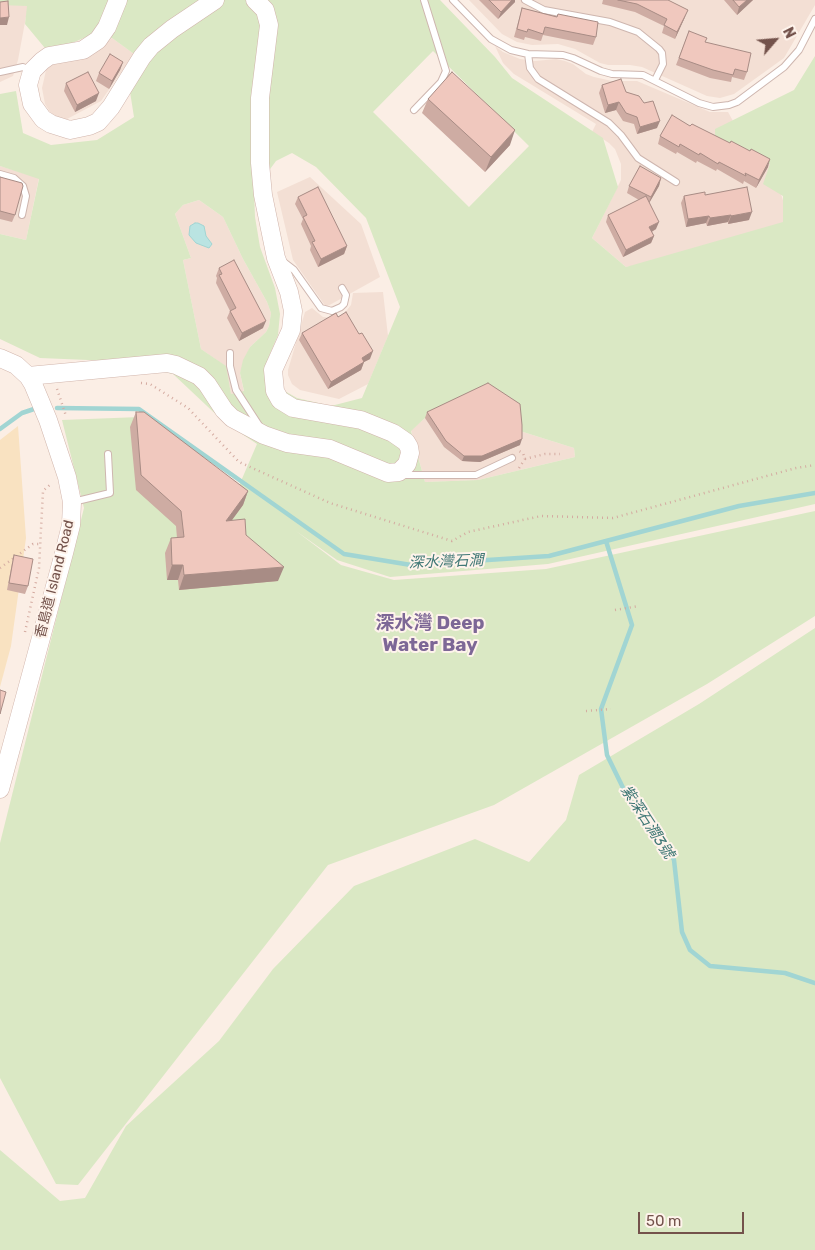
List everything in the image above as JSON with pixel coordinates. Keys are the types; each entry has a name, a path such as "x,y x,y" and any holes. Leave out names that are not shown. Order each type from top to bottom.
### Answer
{"street":[{"path":"118,0 108,27 98,40 83,50 49,56 32,72 28,85 29,94 32,104 43,119 60,128 70,130 89,126 105,115 151,46 172,28 215,0"},
{"path":"0,358 16,366 28,376 167,363 176,364 199,376 232,418 264,435 288,443 330,449 388,473 404,468 407,464 410,453 406,442 393,433 361,420 293,408 280,400 275,391 272,370 291,330 293,311 289,292 276,258 263,195 259,131 260,98 269,25 265,10 255,0"},
{"name":"香島道 Island Road","path":"0,789 71,525 72,502 67,477 48,420 28,376"}],"lane":[{"path":"414,110 441,82 446,71 424,0"},
{"path":"453,0 491,39 511,50 528,54 564,55 601,72 643,75 706,106 720,107 737,102 792,60 815,18"},
{"path":"525,0 544,10 610,22 638,32 659,48 662,53 663,64 656,80"},
{"path":"528,54 530,68 538,79 608,123 621,135 638,158 676,182"},
{"path":"0,72 23,66 32,72"},
{"path":"0,174 14,178 23,186 26,196 22,215"},
{"path":"276,258 294,270 321,308 332,311 341,307 344,304 346,295 342,288"},
{"path":"230,353 230,366 236,390 264,435"},
{"path":"72,502 110,493 108,454"},
{"path":"395,472 401,476 470,476 512,458"}],"path":[{"path":"133,382 150,384 188,408 239,462 330,503 452,541 468,532 541,516 613,518 786,470 815,465"},
{"path":"63,386 56,387 66,416"},
{"path":"525,460 545,454 560,454"},
{"name":"香島道 Island Road","path":"24,634 39,568 43,491 54,480"},
{"path":"0,568 33,544 40,544"},
{"path":"615,610 639,606"},
{"path":"586,711 611,709"}],"shaded area":[{"path":"0,0 28,6 18,60 13,76 0,82"},
{"path":"469,0 815,0 815,5 784,58 734,94 720,98 707,96 642,67 600,63 575,49 558,44 532,45 517,42 502,34"},
{"path":"112,38 134,54 101,101 67,119 61,119 52,115 45,104 42,88 47,66 53,62 106,43"},
{"path":"495,46 503,52 520,59 535,61 556,59 565,61 594,77 612,81 637,81 710,112 728,112 748,148 767,150 794,235 626,267 592,238 621,180 621,164 615,149 592,132 596,124 514,74 503,63"},
{"path":"0,166 39,178 26,240 0,234"},
{"path":"310,177 361,224 380,277 326,307 293,260 277,192"},
{"path":"199,200 223,217 271,313 266,332 250,347 240,373 244,392 231,394 225,366 201,349 183,260 191,258 175,214 183,205"},
{"path":"383,292 388,336 368,384 339,399 300,390 292,384 288,370 305,312 312,308 323,317 336,318 343,315 351,305 353,293"},
{"path":"425,418 520,431 574,448 575,457 478,480 425,482 411,430"}],"green space":[{"path":"0,0 440,0 495,57 512,78 603,138 618,187 592,238 626,267 783,222 783,196 763,184 770,164 715,136 715,129 794,90 815,56 815,504 548,564 390,577 337,560 296,531 341,565 394,580 546,569 815,511 815,616 707,684 494,805 328,865 78,1185 56,1184 0,1078 0,843 84,508 62,420 140,417 238,488 257,444 224,422 173,374 112,361 40,358 0,339 0,234 26,240 39,179 0,166 0,94 16,91 23,133 51,145 97,140 134,117 127,73 134,54 112,38 93,34 49,53 25,24 27,6 0,5","holes":["433,51 529,146 469,207 373,112","292,153 316,167 366,218 400,307 362,398 331,406 297,398 283,390 269,356 278,335 280,314 275,288 260,247 255,217 254,191 276,161","199,200 223,217 271,313 266,332 250,347 243,360 240,373 244,391 231,394 226,366 201,349 183,260 191,258 175,214 183,205","425,418 520,431 574,448 575,457 478,480 425,482 411,431"]},
{"path":"815,628 815,1250 0,1250 0,1150 60,1201 85,1198 126,1126 219,1041 273,969 354,886 475,839 529,862 566,820 579,775 699,704"}],"sand":[{"path":"18,426 26,538 11,646 0,687 0,440"}],"water":[{"path":"195,223 204,226 206,236 212,244 209,248 196,243 189,235 190,226"}],"building":[{"path":"489,0 512,0 501,12"},
{"path":"618,0 668,0 688,10 677,32 664,25 667,19 637,4"},
{"path":"733,0 747,0 739,7"},
{"path":"8,1 9,17 0,18 0,2"},
{"path":"522,8 557,17 558,14 598,22 596,37 545,27 543,34 528,29 527,32 517,29"},
{"path":"689,31 707,38 705,42 751,53 747,72 735,69 733,75 679,58"},
{"path":"110,54 123,62 112,81 99,73"},
{"path":"88,72 99,93 77,105 66,83"},
{"path":"452,72 515,130 491,157 428,99"},
{"path":"621,79 626,92 639,96 644,103 653,101 660,121 640,127 637,117 626,113 619,102 608,105 602,85"},
{"path":"672,115 690,126 692,124 730,143 731,141 750,151 751,149 770,159 759,180 745,173 746,176 719,162 718,164 680,144 679,147 660,136"},
{"path":"640,166 661,178 651,197 629,186"},
{"path":"0,177 22,183 23,186 15,215 0,211"},
{"path":"318,187 347,246 321,259 312,242 315,241 303,217 307,215 298,197"},
{"path":"747,187 752,212 731,216 710,218 709,216 688,219 684,196 705,192 705,195"},
{"path":"646,196 659,222 649,227 654,236 626,250 608,215"},
{"path":"234,260 266,321 242,333 230,311 236,308 219,275 222,274 219,268"},
{"path":"346,312 359,334 362,333 373,351 362,358 364,362 331,382 302,333 336,313 338,317"},
{"path":"488,383 520,404 522,439 482,456 464,456 446,441 427,412"},
{"path":"136,412 144,412 248,491 226,521 245,519 246,535 284,567 184,575 183,565 172,565 171,538 184,537 181,511 141,475"},
{"path":"14,555 33,559 28,586 9,583"},
{"path":"0,690 6,692 0,714"}],"waterway":[{"path":"0,429 22,413 37,408"},
{"name":"深水灣石澗","path":"57,408 139,409 344,554 411,565 549,556 739,506 815,493"},
{"name":"紫深石澗3號","path":"606,541 632,625 601,709 607,755 628,798 666,846 674,860 682,932 690,950 710,966 785,973 815,983"}],"district":[{"name":"深水灣 Deep Water Bay","path":"430,635"}]}
